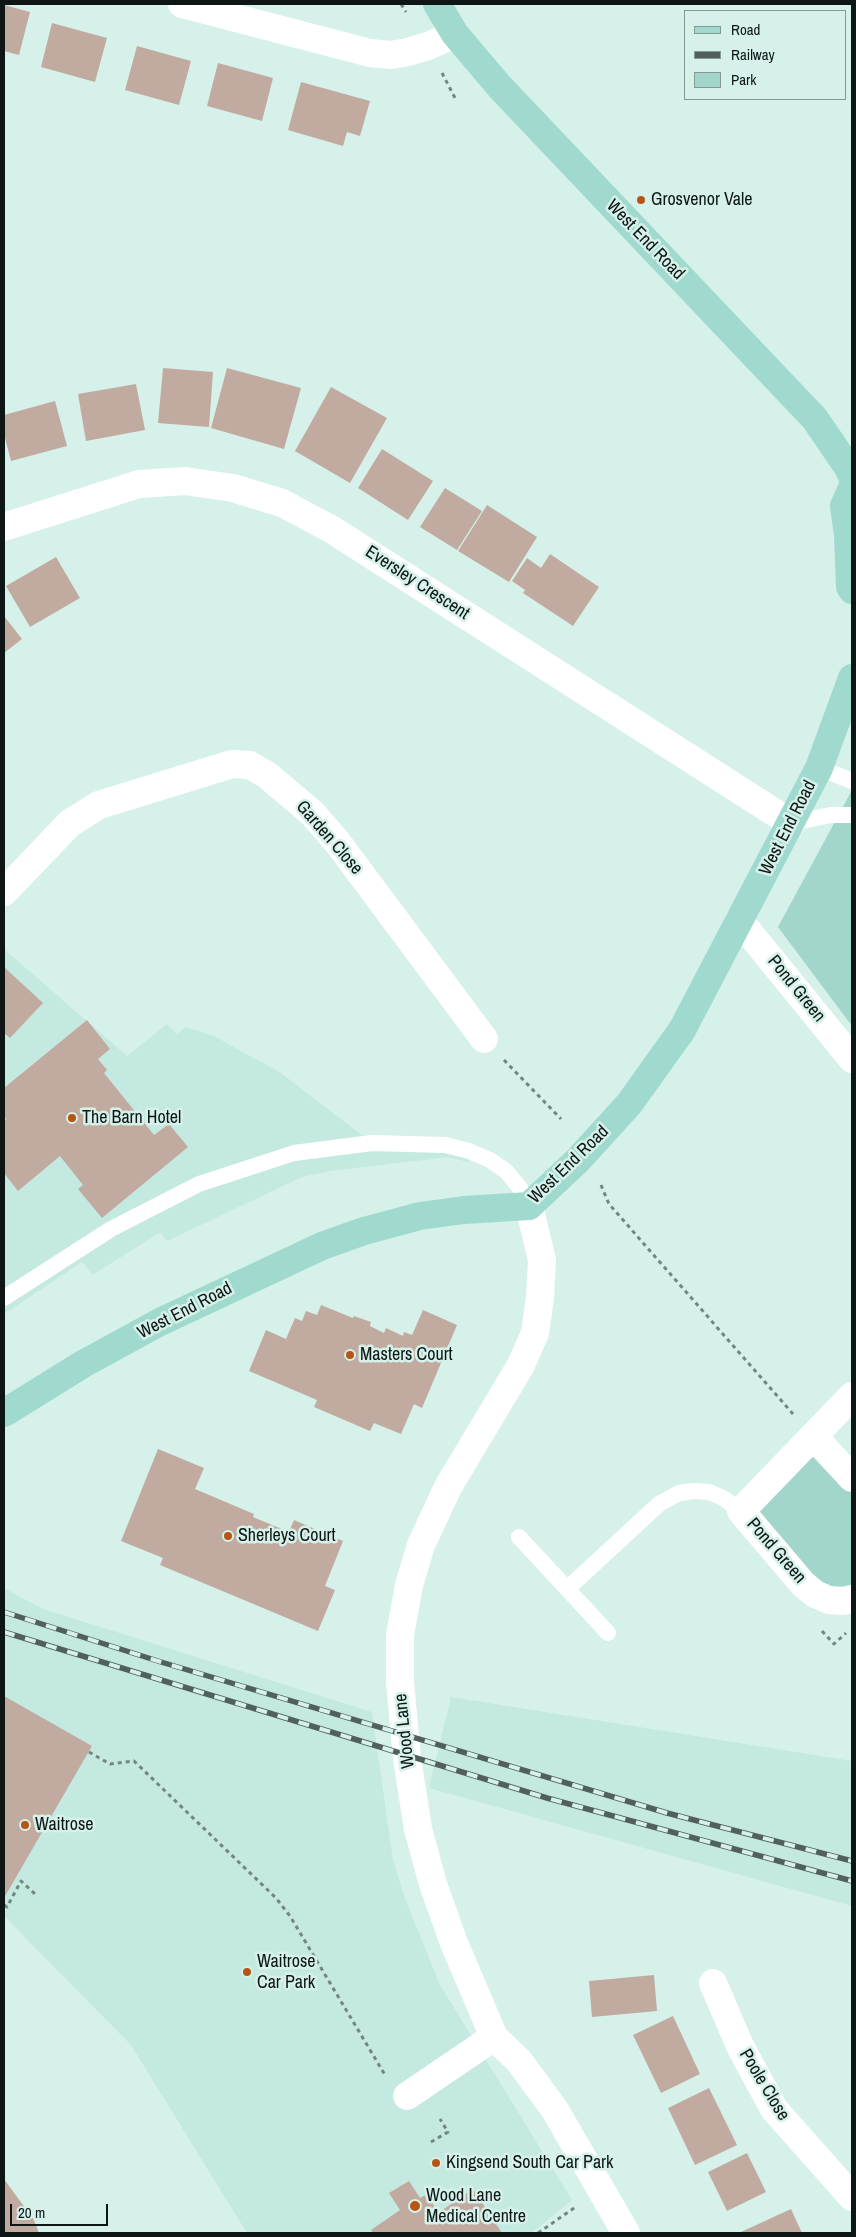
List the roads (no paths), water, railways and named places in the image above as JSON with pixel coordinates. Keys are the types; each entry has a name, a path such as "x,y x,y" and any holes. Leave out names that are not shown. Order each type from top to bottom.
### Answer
{"main road":[{"name":"West End Road","path":"437,4 455,34 499,86 809,413 851,473 844,506 848,535 850,588 852,590"},
{"name":"West End Road","path":"4,1413 83,1364 160,1322 322,1246 364,1231 420,1216 464,1210 530,1206 603,1134 656,1069 696,1005 819,768 852,678"}],"street":[{"path":"182,4 370,53 390,55 408,52 428,46 455,34"},
{"name":"Eversley Crescent","path":"4,527 139,484 185,481 233,488 282,503 331,529 791,823"},
{"name":"Garden Close","path":"4,892 70,823 99,805 232,764 250,765 267,775 312,814 338,843 484,1040"},
{"name":"Pond Green","path":"739,920 852,1059"},
{"name":"Wood Lane","path":"530,1206 542,1260 540,1298 535,1333 522,1365 448,1487 421,1545 409,1585 400,1635 400,1682 407,1758 418,1829 433,1884 454,1943 494,2037 519,2061 555,2110 626,2233"},
{"name":"Pond Green","path":"852,1396 741,1511 804,1584 815,1594 829,1600 843,1602 852,1599"},
{"path":"814,1437 852,1478"},
{"name":"Poole Close","path":"713,1983 740,2046 774,2109 852,2197"},
{"path":"398,2089 494,2037"}],"lane":[{"path":"819,768 852,781"},
{"path":"791,823 831,815 852,815"},
{"path":"4,1298 111,1229 199,1184 294,1152 372,1143 445,1145 469,1151 490,1160 506,1172 520,1188 530,1206"},
{"path":"567,1590 660,1504 679,1493 693,1491 709,1492 723,1498 741,1511"},
{"path":"519,1537 608,1634"}],"railway":[{"path":"4,1612 161,1662 667,1813 852,1861"},
{"path":"4,1632 547,1798 852,1881"}],"place":[{"name":"Grosvenor Vale","path":"641,200"},
{"name":"The Barn Hotel","path":"72,1118"},
{"name":"Masters Court","path":"350,1355"},
{"name":"Sherleys Court","path":"228,1536"},
{"name":"Waitrose","path":"25,1825"},
{"name":"Waitrose Car Park","path":"247,1972"},
{"name":"Kingsend South Car Park","path":"436,2163"},
{"name":"Wood Lane Medical Centre","path":"415,2206"}]}
